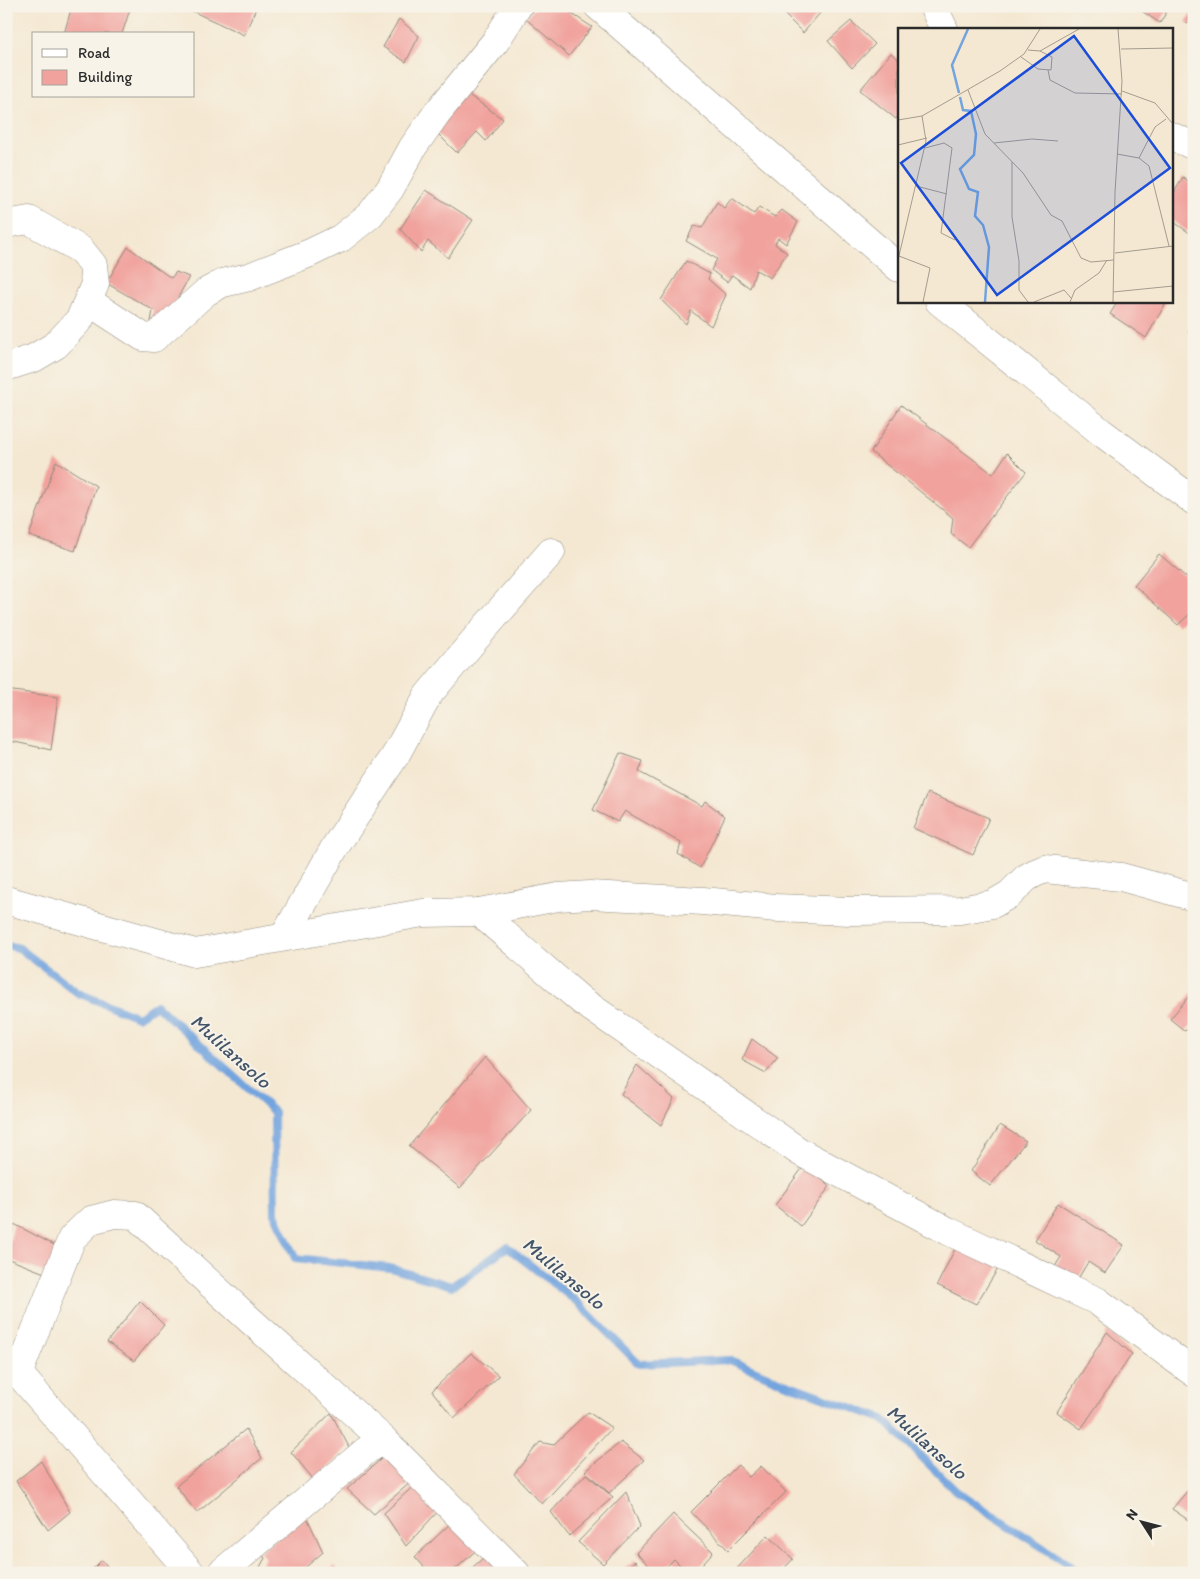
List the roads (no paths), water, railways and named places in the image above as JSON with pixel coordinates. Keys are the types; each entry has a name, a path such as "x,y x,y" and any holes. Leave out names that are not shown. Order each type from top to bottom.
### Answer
{"street":[{"path":"88,302 143,337 154,338 206,292 223,283 250,277 310,253 341,238 370,214 390,189 414,147 437,113 495,42 518,6"},
{"path":"598,6 782,164 894,253"},
{"path":"932,6 943,28"},
{"path":"1172,136 1194,146"},
{"path":"6,224 29,220 81,250 93,265 95,284 80,319 56,345 34,358 6,367"},
{"path":"940,302 1100,432 1194,501"},
{"path":"284,937 335,847 395,756 428,695 551,552"},
{"path":"6,900 195,952 423,913 479,912 558,897 590,895 703,901 776,908 850,911 960,910 993,904 1010,894 1026,878 1045,869 1121,877 1194,897"},
{"path":"479,912 582,1001 800,1152 948,1230 1097,1301 1194,1373"},
{"path":"191,1573 13,1365 72,1238 91,1220 114,1214 135,1215 384,1440 516,1573"},
{"path":"221,1573 367,1450 384,1440"}],"waterway":[{"name":"Mulilansolo","path":"6,945 19,948 78,993 138,1017 156,1005 274,1112 275,1214 295,1258 390,1268 452,1286 507,1247 576,1301 639,1364 730,1360 784,1383 883,1419 956,1491 1071,1566 1077,1573"}]}
